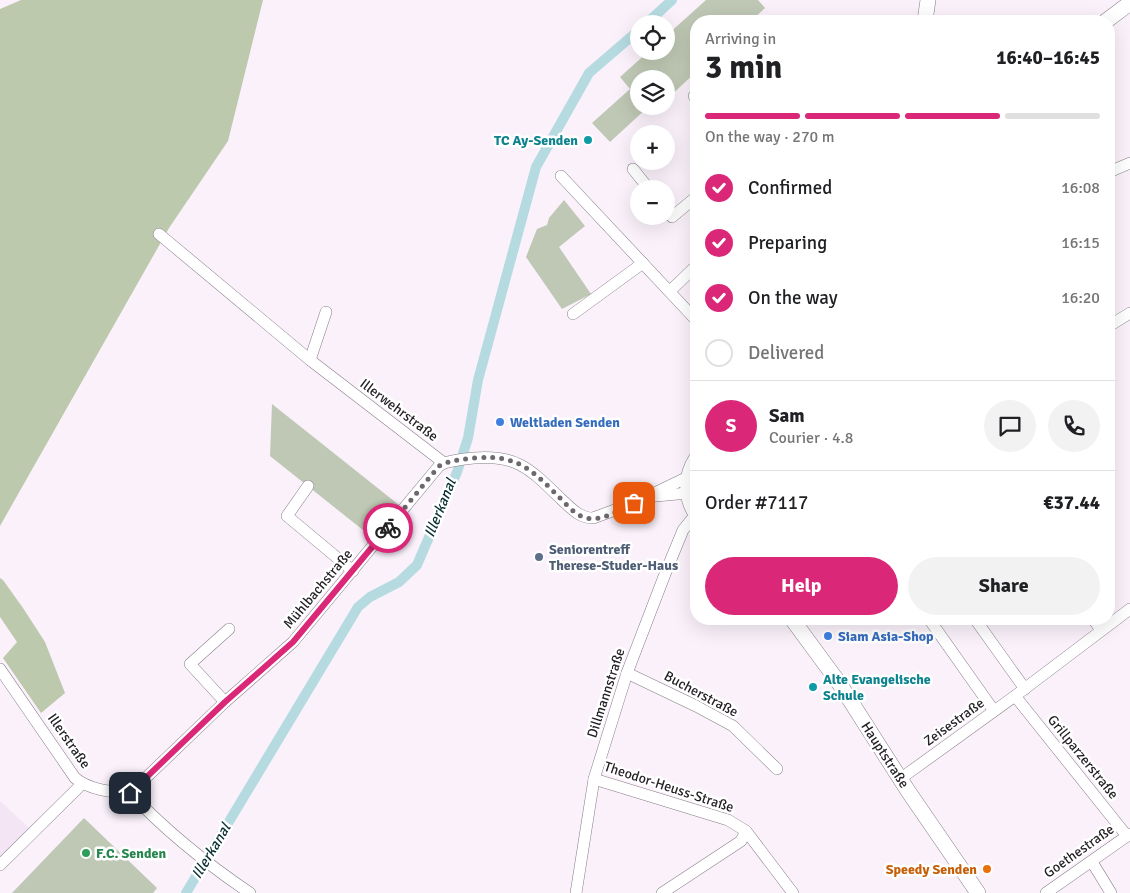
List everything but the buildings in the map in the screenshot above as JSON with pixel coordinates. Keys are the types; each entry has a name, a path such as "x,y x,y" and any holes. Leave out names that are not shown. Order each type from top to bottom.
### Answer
{"main road":[{"path":"926,15 928,0"},
{"path":"1114,15 1130,3"},
{"path":"690,472 688,477 690,502"},
{"name":"Hauptstraße","path":"796,625 839,684 900,779 978,893"}],"street":[{"path":"1115,169 1130,163"},
{"path":"634,170 642,180"},
{"path":"561,176 690,313"},
{"path":"675,214 690,202"},
{"name":"Illerwehrstraße","path":"159,234 310,360 446,462"},
{"path":"573,314 643,263"},
{"path":"670,290 690,272"},
{"path":"310,360 326,312"},
{"path":"1115,322 1130,313"},
{"path":"446,462 489,457 515,461 532,472 573,511 587,518 601,517 647,498 688,477"},
{"name":"Mühlbachstraße","path":"130,793 225,702 293,642 439,466 446,462"},
{"path":"308,486 286,516 353,571"},
{"path":"647,498 688,493"},
{"name":"Dillmannstraße","path":"576,893 594,779 627,673 683,530 690,521"},
{"name":"Zeisestraße","path":"1115,620 1130,609"},
{"path":"933,625 994,711"},
{"path":"979,625 1025,689"},
{"path":"1097,625 1101,630"},
{"name":"Zeisestraße","path":"900,779 1025,689 1108,625"},
{"path":"225,702 190,664 229,629"},
{"name":"Illerstraße","path":"0,669 75,778 82,784 101,790 130,793"},
{"name":"Bucherstraße","path":"627,673 733,726 777,769"},
{"name":"Grillparzerstraße","path":"1015,696 1128,835"},
{"name":"Theodor-Heuss-Straße","path":"594,779 728,820 746,831 793,893"},
{"path":"0,865 82,784"},
{"path":"130,793 147,811 195,853 218,872 250,893"},
{"path":"662,893 742,841 746,831"},
{"name":"Goethestraße","path":"1046,893 1128,835"},
{"path":"1092,862 1111,893"}],"shaded area":[{"path":"0,801 29,828 0,858"}],"green space":[{"path":"21,0 263,0 228,141 169,228 0,526 0,9"},
{"path":"706,0 758,0 765,8 757,15 690,15 690,78 675,92 675,70 630,70 630,89 620,77 639,60 675,60 675,28"},
{"path":"630,89 630,115 639,115 610,142 592,123"},
{"path":"564,200 585,226 559,247 591,294 562,309 526,257 537,229 547,225 549,218"},
{"path":"272,404 399,505 373,538 270,456"},
{"path":"0,578 23,608 45,642 65,693 41,713 3,658 17,642 0,617"},
{"name":"F.C. Senden","path":"84,818 157,888 153,893 12,893"}],"waterway":[{"name":"Illerkanal","path":"656,15 672,0"},
{"name":"Illerkanal","path":"186,893 358,607 370,597 399,582 417,565 457,472 468,438 478,380 536,167 589,73 630,38"}],"way so far":[{"path":"388,528 439,466 444,463 470,458 489,457 515,461 532,472 573,511 587,518 601,517 634,503"}],"place":[{"name":"TC Ay-Senden","path":"588,140"},
{"name":"Weltladen Senden","path":"500,422"},
{"name":"Seniorentreff Therese-Studer-Haus","path":"539,557"},
{"name":"Siam Asia-Shop","path":"828,636"},
{"name":"Alte Evangelische Schule","path":"813,687"},
{"name":"F.C. Senden","path":"86,853"},
{"name":"Speedy Senden","path":"987,869"}],"route":[{"path":"130,793 225,702 293,642 388,528"}]}
